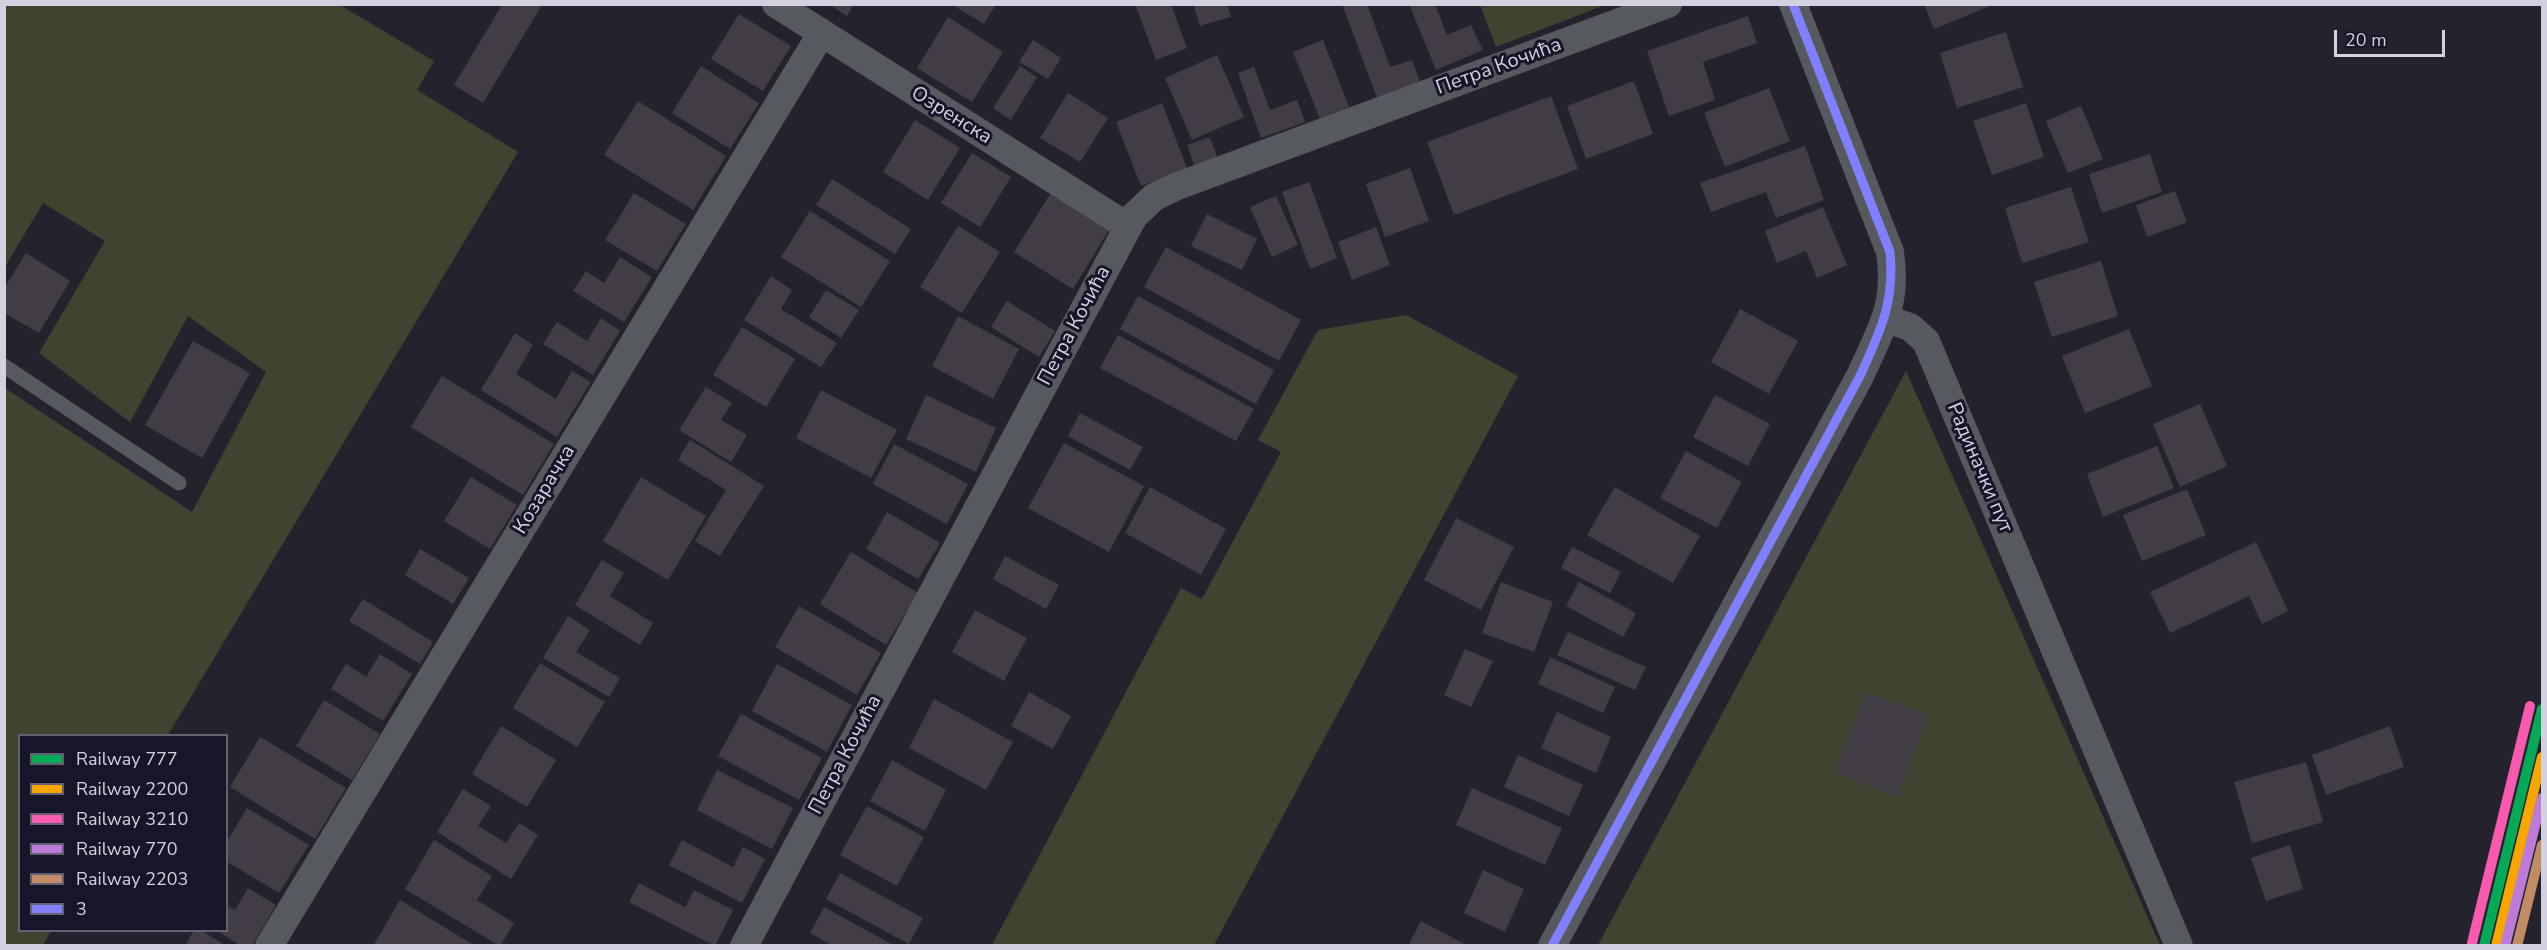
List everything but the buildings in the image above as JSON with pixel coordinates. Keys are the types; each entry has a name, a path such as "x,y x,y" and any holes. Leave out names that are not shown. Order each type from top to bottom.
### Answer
{"street":[{"name":"Озренска","path":"776,4 1127,226"},
{"name":"Петра Кочића","path":"744,945 1127,226 1154,197 1175,187 1668,4"},
{"path":"1552,945 1860,376 1886,319 1892,298 1893,273 1890,252 1793,4"},
{"name":"Козарачка","path":"269,945 821,34"},
{"name":"Радиначки пут","path":"1886,319 1910,327 1926,341 2179,945"}],"lane":[{"path":"4,366 179,483"}],"green space":[{"path":"5,4 340,5 434,61 417,90 518,152 169,734 18,734 18,932 50,932 42,946 5,945 5,388 192,512 266,372 188,316 130,422 39,353 105,241 43,203 5,267"},
{"path":"1480,5 1605,5 1496,47"},
{"path":"1406,315 1518,376 1214,945 992,945 1181,588 1202,599 1281,452 1258,440 1318,330"},
{"path":"1906,371 2160,945 1598,945"}],"rail line":[{"name":"3210","path":"2472,943 2530,706"},
{"name":"777","path":"2484,946 2542,709"},
{"name":"2200","path":"2496,946 2542,757"},
{"name":"770","path":"2505,946 2542,798"},
{"name":"2203","path":"2517,946 2542,845"}],"transit line":[{"name":"3","path":"1552,946 1860,376 1874,345 1888,302 1890,252 1793,4"}]}
